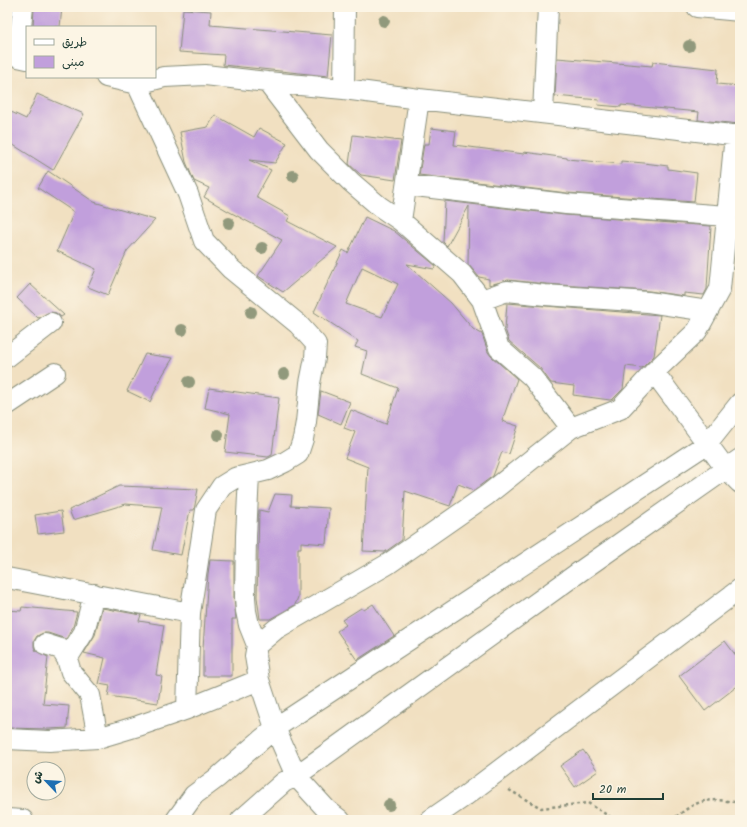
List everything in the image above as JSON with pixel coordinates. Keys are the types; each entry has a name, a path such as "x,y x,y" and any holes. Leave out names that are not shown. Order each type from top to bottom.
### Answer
{"street":[{"path":"17,57 23,7"},
{"path":"344,89 345,7"},
{"path":"543,112 548,7"},
{"path":"697,7 740,11"},
{"path":"110,78 137,84 164,77 204,75 344,89 419,99 738,135 727,216 720,289 697,331 654,372 620,409 571,428 488,495 388,564 276,629 257,645"},
{"path":"267,82 320,150 351,182 401,221 462,274 482,300 499,348 532,377 571,428"},
{"path":"137,84 157,130 188,194 204,240 231,268 298,324 316,344 306,422 303,439 298,454 268,470 235,478 222,486 206,510 190,613 187,709"},
{"path":"401,221 419,99"},
{"path":"407,185 566,204 727,216"},
{"path":"482,300 506,291 553,296 648,302 708,311"},
{"path":"7,357 51,323"},
{"path":"654,372 708,443 733,464 740,483"},
{"path":"7,406 55,373"},
{"path":"176,820 194,795 217,778 275,728 708,443 740,403"},
{"path":"242,820 284,782 296,776 582,570 733,464"},
{"path":"249,475 245,597 249,624 257,645 255,656 258,680 275,728 296,776 334,818"},
{"path":"7,578 190,613"},
{"path":"430,820 740,589"},
{"path":"67,659 84,632 94,594"},
{"path":"45,644 61,649 67,659 70,672 90,695 98,738"},
{"path":"7,739 49,741 98,738 187,709 258,680"},
{"path":"7,818 23,820"}],"path":[{"path":"488,778 542,808 588,803 615,820"},
{"path":"671,820 690,806 706,800 722,800 740,803"}],"building":[{"path":"34,7 62,7 60,26 33,26"},
{"path":"183,9 211,11 210,25 332,35 328,76 223,65 224,55 179,52"},
{"path":"557,58 652,66 653,62 718,69 717,84 740,86 740,124 698,120 699,112 621,105 621,107 598,105 599,100 555,96"},
{"path":"37,94 84,114 53,170 7,141 7,110 26,119"},
{"path":"215,115 254,137 259,128 287,143 275,163 249,160 271,170 256,197 290,216 287,221 337,247 283,292 258,276 282,240 204,197 209,188 194,181 186,162 180,132 208,127"},
{"path":"431,128 456,131 454,145 524,154 524,152 567,159 621,164 621,161 644,163 668,166 668,169 697,173 694,202 567,193 419,175 424,144 429,144"},
{"path":"353,135 401,141 395,180 361,175 349,164"},
{"path":"48,171 94,202 155,220 127,251 108,295 88,287 96,269 57,251 74,212 38,188"},
{"path":"445,201 565,215 711,226 707,289 704,295 684,293 684,296 649,291 508,280 489,285 489,279 479,277 468,264 469,206 447,246 443,242"},
{"path":"365,217 394,231 436,266 434,269 407,264 451,303 473,329 482,334 488,352 491,356 517,379 502,421 518,426 509,454 502,452 493,476 474,490 458,484 450,506 405,491 402,540 385,552 363,551 368,467 345,458 355,432 344,428 351,410 386,424 398,388 362,374 367,351 355,347 358,341 314,312 343,250 348,253","holes":["362,267 398,284 382,317 346,304"]},
{"path":"30,284 64,315 61,317 56,313 50,312 38,318 17,298"},
{"path":"507,303 660,315 654,356 642,368 626,366 623,389 613,399 610,400 573,395 574,386 551,383 540,368 509,341 505,329"},
{"path":"145,354 173,358 162,376 150,402 127,391"},
{"path":"209,388 279,398 272,455 268,457 225,452 230,414 205,408"},
{"path":"321,391 350,402 341,424 318,414"},
{"path":"119,486 198,489 194,510 190,510 181,555 153,550 162,507 126,504 73,520 69,510"},
{"path":"275,494 292,495 291,506 329,508 326,544 301,542 301,548 298,548 298,597 295,605 270,619 260,619 257,597 259,510 268,512"},
{"path":"61,511 64,531 38,534 35,515"},
{"path":"210,560 234,561 234,597 236,619 232,619 232,676 203,676 203,648"},
{"path":"373,604 394,636 357,660 337,631 346,625 342,620 361,608 364,610"},
{"path":"22,607 77,612 73,627 66,639 48,633 43,633 37,636 34,641 36,651 48,657 43,704 69,706 67,728 7,728 7,610 21,611"},
{"path":"102,608 141,615 139,621 164,625 156,675 162,676 158,703 108,696 110,686 99,684 105,658 84,653 95,635"},
{"path":"725,641 740,661 740,684 705,711 679,676"},
{"path":"583,750 598,771 575,787 560,766"}]}
